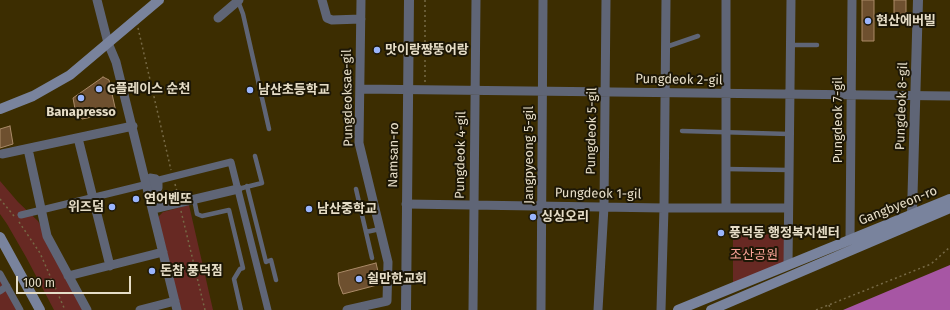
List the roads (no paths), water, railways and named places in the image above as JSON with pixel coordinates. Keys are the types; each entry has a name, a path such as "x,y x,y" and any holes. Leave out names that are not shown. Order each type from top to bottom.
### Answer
{"main road":[{"path":"0,109 33,96 63,79 86,63 159,0"},
{"name":"Gangbyeon-ro","path":"678,310 850,240 912,213 950,199"},
{"name":"Gangbyeon-ro","path":"710,310 950,208"},
{"path":"0,237 40,310"}],"street":[{"path":"97,0 108,43 116,62 133,126 152,183 153,209 176,306 140,310"},
{"path":"322,0 327,18 332,20 361,19"},
{"name":"Pungdeoksae-gil","path":"347,310 387,301 388,262 359,143 361,0"},
{"name":"Namsan-ro","path":"406,310 409,0"},
{"name":"Pungdeok 4-gil","path":"473,310 476,0"},
{"name":"Jangpyeong 5-gil","path":"541,310 543,0"},
{"name":"Pungdeok 5-gil","path":"598,310 604,207 606,0"},
{"path":"662,310 666,0"},
{"path":"726,0 726,208"},
{"path":"788,264 791,0"},
{"name":"Pungdeok 7-gil","path":"850,240 852,0"},
{"name":"Pungdeok 8-gil","path":"912,213 918,0"},
{"path":"218,18 238,1"},
{"name":"Pungdeok 2-gil","path":"360,89 950,96"},
{"path":"2,154 133,126"},
{"path":"78,138 110,266"},
{"path":"28,149 47,236 87,310"},
{"path":"21,215 94,198 231,162 268,310"},
{"path":"153,209 238,189"},
{"name":"Pungdeok 1-gil","path":"406,204 664,208 788,208"},
{"path":"68,276 163,252"},
{"path":"0,274 20,310"},
{"path":"0,291 7,286"}],"lane":[{"path":"238,1 243,14 269,129"},
{"path":"666,47 698,36"},
{"path":"790,45 817,44"},
{"path":"682,131 789,134"},
{"path":"238,189 262,183 256,156"},
{"path":"726,169 789,170"},
{"path":"247,186 266,262 271,260 276,280"},
{"path":"356,189 372,258"},
{"path":"194,199 197,214 202,216 229,210 243,268 240,269 234,279 241,310"},
{"path":"366,232 380,229"}],"place":[{"name":"현산에버빌","path":"868,21"},
{"name":"맛이랑짱뚱어랑","path":"377,50"},
{"name":"G플레이스 순천","path":"99,89"},
{"name":"남산초등학교","path":"250,90"},
{"name":"Banapresso","path":"81,98"},
{"name":"연어벤또","path":"136,199"},
{"name":"위즈덤","path":"112,207"},
{"name":"남산중학교","path":"309,209"},
{"name":"싱싱오리","path":"533,217"},
{"name":"풍덕동 행정복지센터","path":"721,233"},
{"name":"돈참 풍덕점","path":"152,271"},
{"name":"쉴만한교회","path":"359,279"}],"park label":[{"name":"조산공원","path":"754,255"}]}
